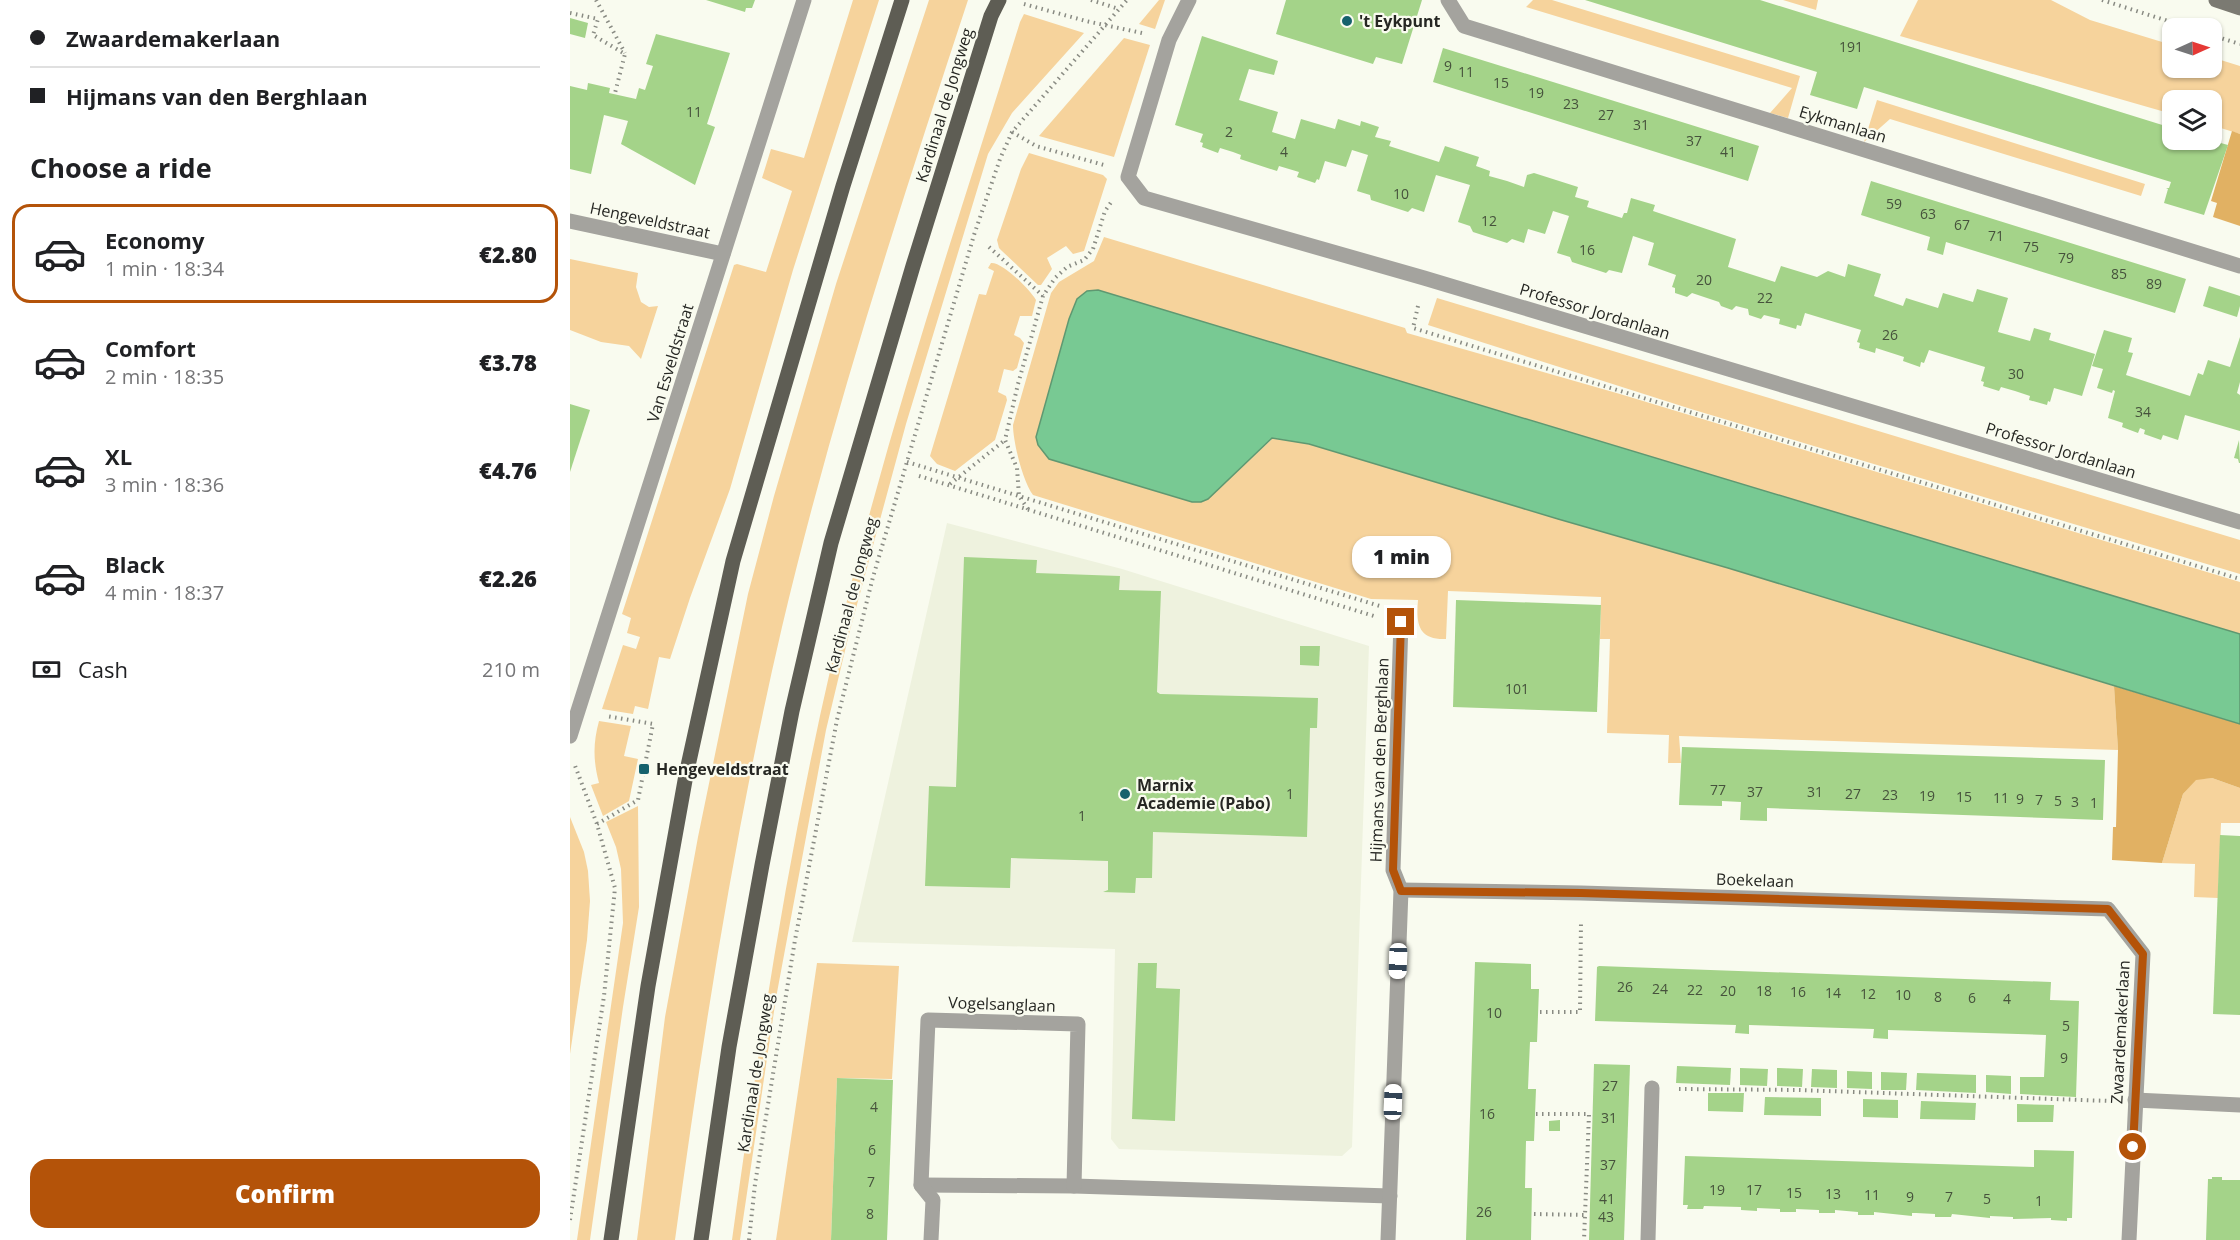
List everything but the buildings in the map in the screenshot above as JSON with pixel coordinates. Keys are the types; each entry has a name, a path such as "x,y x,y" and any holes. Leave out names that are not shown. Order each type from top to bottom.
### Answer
{"main road":[{"path":"611,1240 648,986 682,799 733,561 843,186 902,0"},
{"name":"Kardinaal de Jongweg","path":"701,1240 729,1047 762,865 792,711 831,543 916,255 991,16 999,0"},
{"path":"2216,0 2240,8"}],"street":[{"name":"Van Esveldstraat","path":"570,736 804,0"},
{"path":"1128,177 1169,40 1189,0"},
{"name":"Eykmanlaan","path":"1448,0 1464,26 2240,266"},
{"name":"Professor Jordanlaan","path":"1128,177 1144,198 1424,278 2240,522"},
{"name":"Hengeveldstraat","path":"570,221 723,254"},
{"name":"Hijmans van den Berghlaan","path":"1388,1240 1401,891 1393,870 1401,622"},
{"name":"Boekelaan","path":"1401,891 1581,893 2108,909"},
{"name":"Zwaardemakerlaan","path":"2108,909 2143,954 2129,1240"},
{"name":"Vogelsanglaan","path":"932,1240 933,1200 921,1185 928,1020 1078,1024 1074,1186"},
{"path":"1648,1240 1652,1088"},
{"path":"2135,1100 2240,1105"},
{"path":"921,1185 1074,1186 1389,1196"}],"path":[{"path":"596,0 625,54 615,93"},
{"path":"1091,0 1119,9"},
{"name":"Kardinaal de Jongweg","path":"749,1240 755,1184 795,940 837,720 873,578 974,235 1000,159 1012,132 1127,0"},
{"path":"2102,0 2162,19"},
{"path":"1022,3 1086,21 1122,27"},
{"path":"570,13 598,19 593,35 625,54"},
{"path":"2222,38 2240,44"},
{"path":"1012,132 1036,146 1110,166 1128,177 1105,211 1093,249 1084,260 1067,267 1054,278 1043,296 1005,440 1017,468 1019,496 1028,509"},
{"path":"989,247 1043,296"},
{"path":"1424,278 1413,328 2240,579"},
{"path":"950,484 1005,440"},
{"path":"907,462 1386,608 1401,622"},
{"path":"919,476 1368,614 1401,622"},
{"path":"578,711 653,724 638,800 597,824"},
{"path":"570,1220 604,996 615,888 597,824 573,759"},
{"path":"1540,1012 1580,1012 1581,893"},
{"path":"1652,1088 1798,1090 2076,1101 2135,1100"},
{"path":"1536,1114 1590,1114 1584,1240"},
{"path":"1534,1214 1585,1215"}],"shaded area":[{"path":"853,0 879,0 793,270 730,489 670,659 659,657 648,709 635,706 633,714 602,709 623,645 636,649 640,637 627,633 631,618 622,614 734,265 766,272 792,191 762,178 771,149 804,158"},
{"path":"929,0 968,0 892,233 845,390 782,627 749,779 721,932 675,1240 637,1240 665,1017 698,837 748,594 836,284"},
{"path":"1159,0 1165,0 1155,29 1139,24"},
{"path":"1533,0 1552,0 1800,76 1788,118 1770,113 1792,88 1526,7"},
{"path":"1783,0 1818,0 1816,10"},
{"path":"1918,0 2051,0 2090,20 2162,42 2162,78 2222,78 2222,60 2240,66 2240,134 2222,128 2222,90 2162,90 2162,111 1900,36"},
{"path":"1024,14 1084,33 1012,113 988,154 906,424 849,634 826,730 776,998 740,1240 732,1240 756,1070 784,901 799,816 835,648 874,497 914,360"},
{"path":"1124,38 1150,45 1114,157 1039,136"},
{"path":"1877,100 2145,184 2141,196 1890,119 1864,142"},
{"path":"2232,131 2240,134 2240,226 2213,217 2217,203 2211,201"},
{"path":"1029,153 1103,175 1107,179 1084,251 1073,254 1066,246 1047,258 1052,269 1041,285 1038,285 999,248 997,240 1021,169"},
{"path":"1104,237 1405,328 1407,333 1620,394 2240,582 2240,634 1098,290 1087,291 1069,319 1036,437 1049,459 1192,502 1201,502 1208,499 1273,438 1309,444 1728,568 2114,686 2118,750 1679,736 1681,763 1668,763 1669,735 1607,733 1610,639 1600,639 1601,597 1448,591 1446,639 1437,639 1430,637 1421,629 1418,600 1371,599 1033,495 1019,462 1013,425 1051,293 1059,282 1094,261"},
{"path":"570,259 638,273 636,287 641,302 649,307 658,306 641,359 629,346 601,342 570,330"},
{"path":"991,263 1009,272 1036,300 1032,316 1020,316 1014,335 1024,343 1017,368 1013,371 1004,369 998,392 1006,396 1007,400 995,440 955,471 937,464 930,456 979,294 986,295 994,271 988,268"},
{"path":"1098,290 2240,634 2240,724 1728,568 1309,444 1272,438 1208,499 1201,502 1192,502 1049,459 1038,445 1036,437 1069,319 1077,299 1087,291"},
{"path":"1437,298 2240,540 2240,574 1691,409 1428,325"},
{"name":"Marnix Academie (Pabo)","path":"947,523 1122,569 1369,646 1352,1147 1342,1156 1119,1149 1111,1139 1115,949 852,942"},
{"path":"2114,686 2240,724 2240,788 2212,778 2196,780 2183,794 2162,863 2112,860 2113,827 2116,827 2118,750"},
{"path":"599,721 631,726 624,756 638,759 629,801 603,816 591,785 599,783 594,752"},
{"path":"2212,778 2240,788 2240,823 2221,823 2218,898 2194,897 2195,864 2162,863 2183,794 2196,779"},
{"path":"638,806 639,907 590,1240 577,1240 623,923 621,869 616,847 606,822"},
{"path":"570,817 584,852 590,901 587,940 570,1054"},
{"path":"817,963 899,966 892,1079 837,1078 831,1240 776,1240"}],"place":[{"name":"'t Eykpunt","path":"1347,21"},
{"name":"Hengeveldstraat","path":"644,769"},
{"name":"Marnix Academie (Pabo)","path":"1125,794"}],"route":[{"path":"1401,622 1393,870 1401,891 1581,893 2108,909 2143,954 2133,1147"}]}
